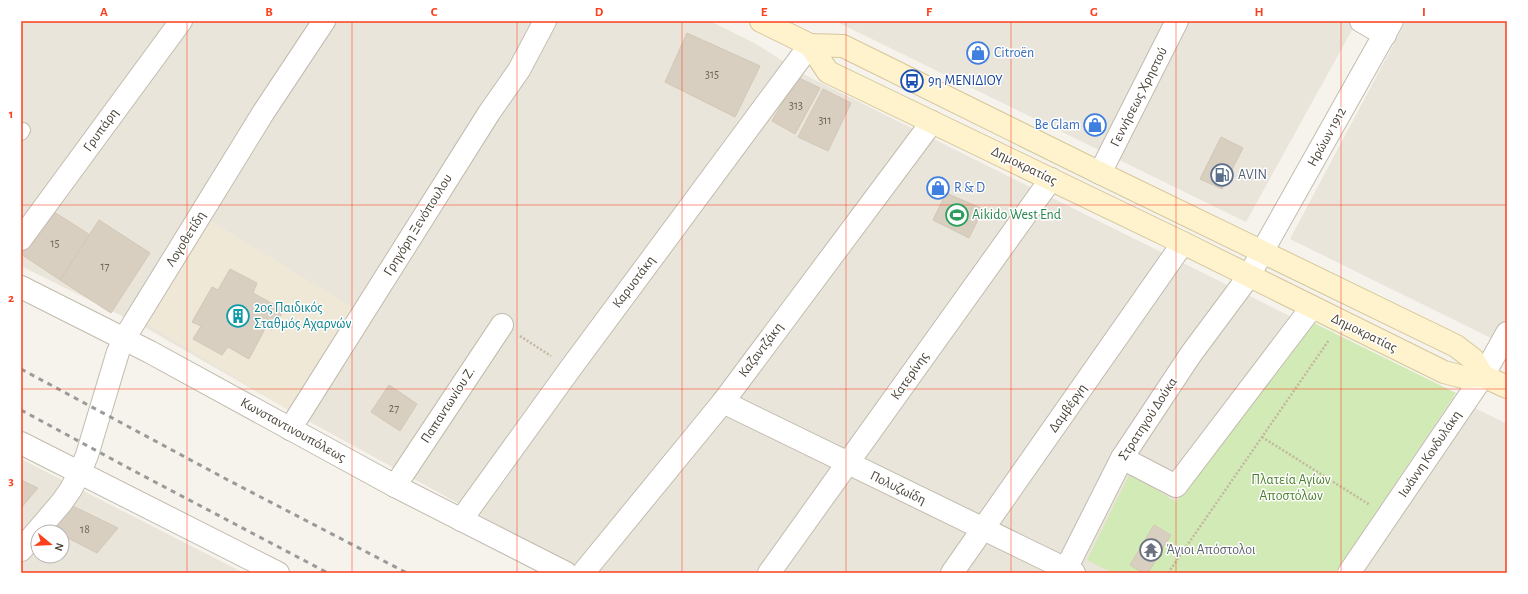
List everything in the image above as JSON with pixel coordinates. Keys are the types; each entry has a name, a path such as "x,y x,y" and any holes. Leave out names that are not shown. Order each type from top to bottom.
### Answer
{"main road":[{"name":"Δημοκρατίας","path":"761,21 810,45 843,46 1456,346 1473,359 1483,376"},
{"name":"Δημοκρατίας","path":"810,45 828,72 1183,243 1444,372 1463,377 1483,376 1507,387"}],"street":[{"name":"Γρυπάρη","path":"21,239 181,21"},
{"name":"Λογοθετίδη","path":"21,550 62,502 80,472 87,455 118,352 124,339 263,113 324,21"},
{"name":"Γρηγόρη Ξενόπουλου","path":"290,429 489,113 519,70 545,21"},
{"name":"Γεννήσεως Χρηστού","path":"1100,173 1177,21"},
{"path":"1361,21 1388,28"},
{"name":"Ηρώων 1912","path":"1262,252 1388,28"},
{"name":"Καρυοτάκη","path":"461,520 570,369 810,45"},
{"name":"Καζαντζάκη","path":"583,573 722,402 932,122"},
{"name":"Κατερίνης","path":"769,573 1051,179"},
{"name":"Δαμβέργη","path":"952,573 1183,243"},
{"path":"1249,276 1262,252"},
{"name":"Στρατηγού Δούκα","path":"1068,572 1122,458 1191,354 1249,276"},
{"name":"Κωνσταντινουπόλεως","path":"21,287 124,339 395,486 566,573"},
{"path":"1122,458 1176,486 1312,307"},
{"name":"Παπαντωνίου Ζ.","path":"395,486 502,325"},
{"name":"Ιωάννη Κονδυλάκη","path":"1349,573 1483,376 1507,333"},
{"name":"Πολυζωίδη","path":"722,402 984,529 1068,572"},
{"path":"21,443 278,573"}],"path":[{"path":"502,325 570,369"},
{"path":"1168,573 1330,339"},
{"path":"1262,437 1364,501"}],"shaded area":[{"path":"21,21 710,21 756,44 803,74 1507,424 1507,573 585,573 292,412 148,329 21,266"},
{"path":"835,21 1357,21 1246,222"},
{"path":"1406,21 1507,21 1507,346 1290,239"},
{"path":"204,217 355,309 292,412 141,320"},
{"path":"21,459 244,573 21,573"}],"green space":[{"name":"Πλατεία Αγίων Αποστόλων","path":"1312,322 1456,393 1335,573 1113,573 1087,560 1130,473 1176,502"}],"building":[{"path":"687,33 760,66 735,117 665,82"},
{"path":"797,77 820,88 795,134 772,121"},
{"path":"823,89 851,103 828,151 798,137"},
{"path":"1221,137 1243,148 1222,189 1200,179"},
{"path":"946,193 983,209 969,238 933,220"},
{"path":"48,208 90,235 60,280 21,254 21,250"},
{"path":"99,220 150,253 111,313 60,280"},
{"name":"2ος Παιδικός Σταθμός Αχαρνών","path":"230,269 257,283 253,293 284,310 272,330 266,327 249,359 228,347 222,355 193,339 201,326 192,322 212,287 218,290"},
{"path":"389,385 417,404 400,431 371,412"},
{"path":"21,480 38,488 21,508"},
{"path":"73,506 118,528 97,553 70,539 70,524 57,524"},
{"name":"Άγιοι Απόστολοι","path":"1154,525 1171,535 1148,573 1143,573 1130,565"}],"railway":[{"path":"21,369 226,479 407,573"},
{"path":"21,410 328,573"}],"place":[{"name":"Citroën","path":"978,53"},
{"name":"9η ΜΕΝΙΔΙΟΥ","path":"912,81"},
{"name":"Be Glam","path":"1095,125"},
{"name":"AVIN","path":"1222,175"},
{"name":"R & D","path":"938,188"},
{"name":"Aikido West End","path":"957,215"},
{"name":"2ος Παιδικός Σταθμός Αχαρνών","path":"238,316"},
{"name":"Άγιοι Απόστολοι","path":"1151,550"}]}
